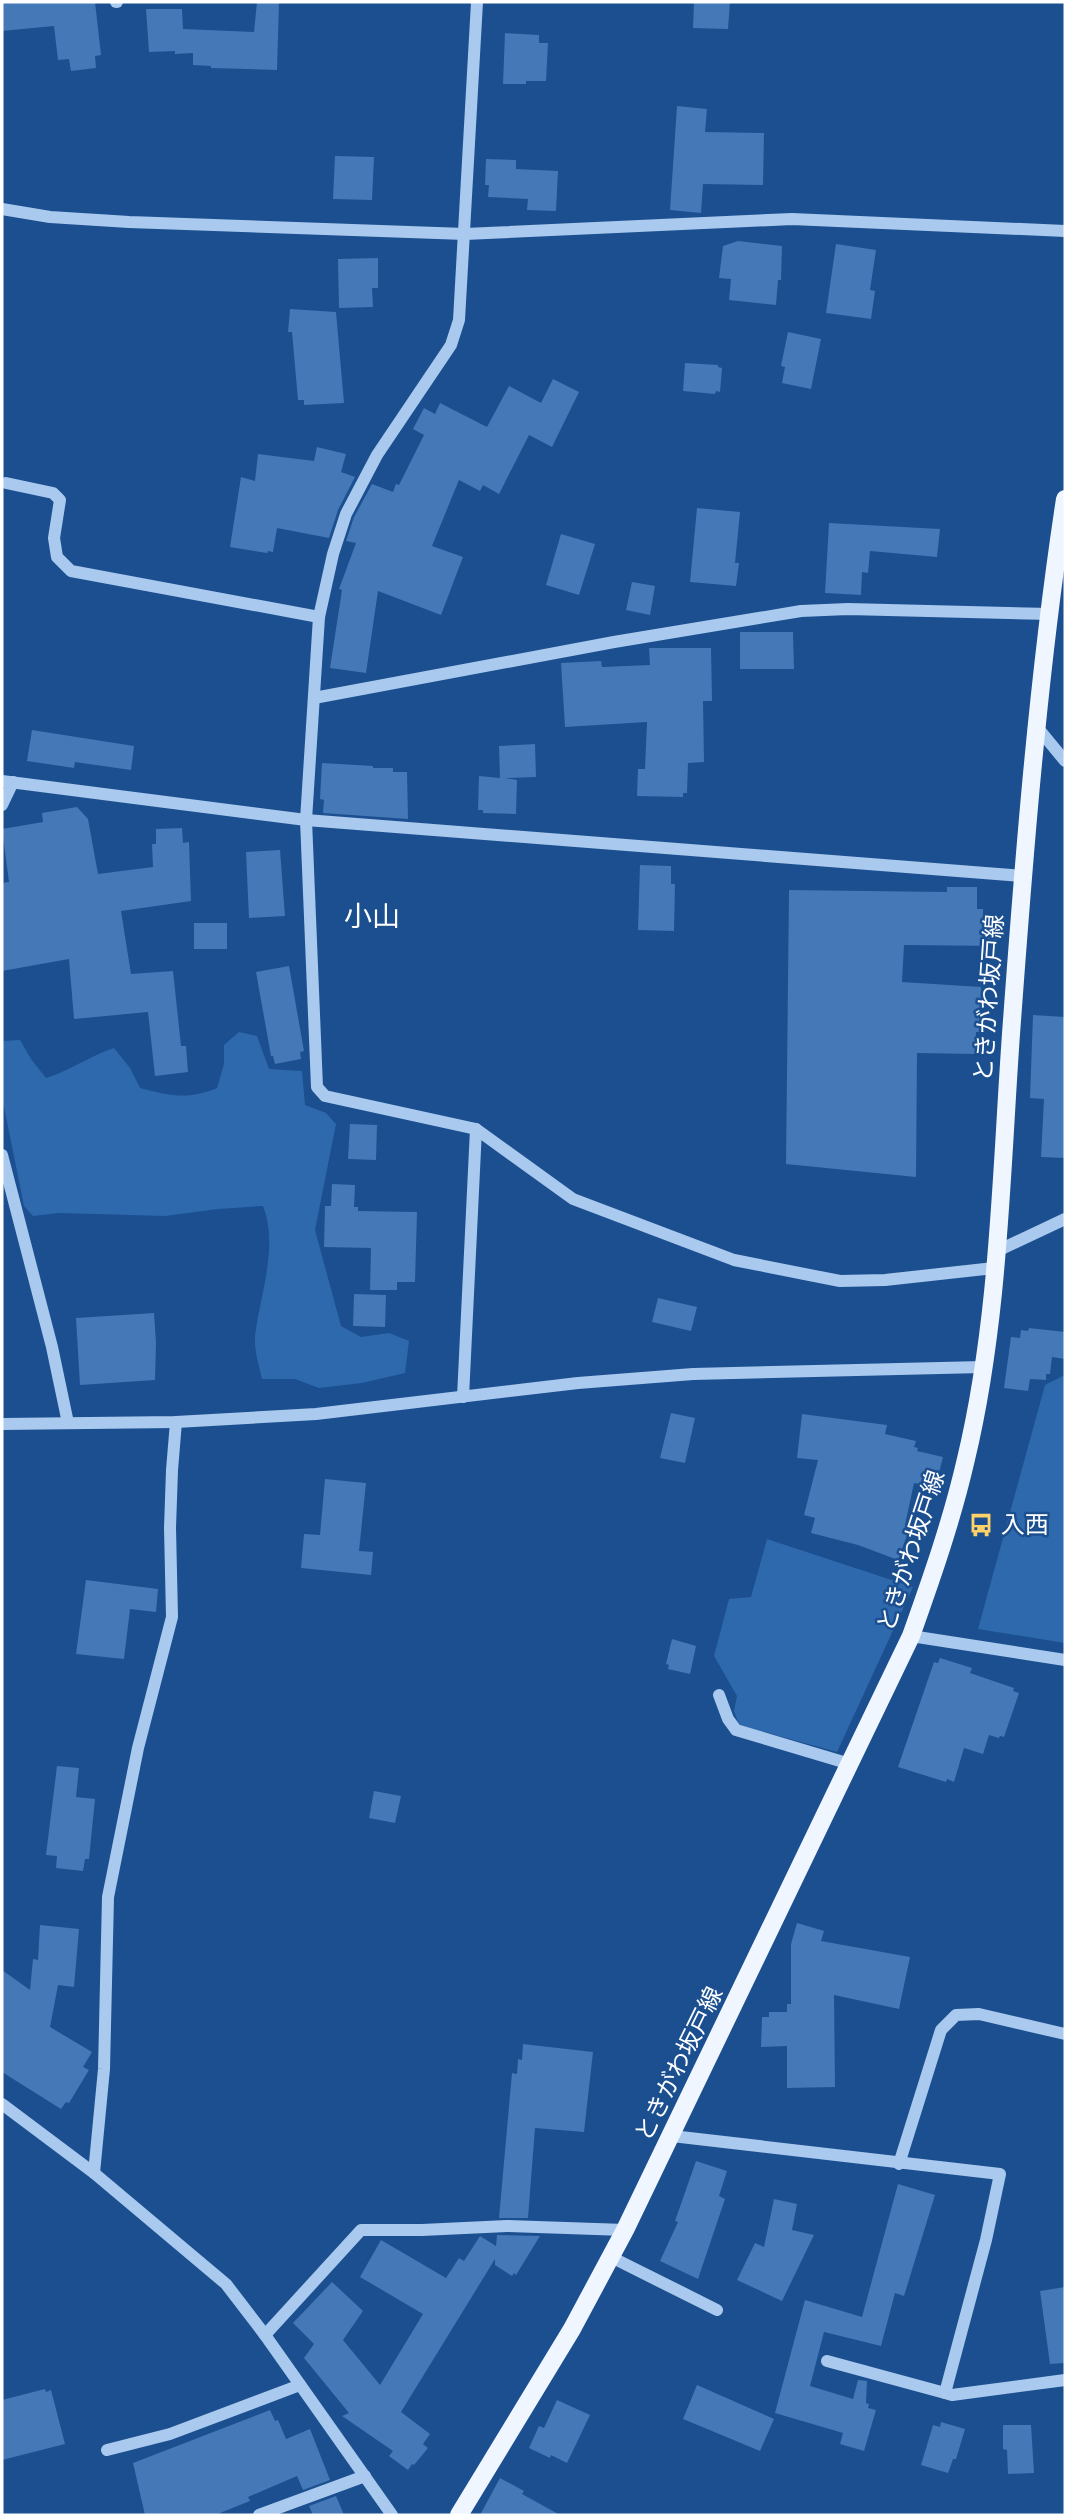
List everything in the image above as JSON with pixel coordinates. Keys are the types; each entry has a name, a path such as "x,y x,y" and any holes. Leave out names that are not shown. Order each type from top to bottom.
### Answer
{"main road":[{"name":"ときがわ坂戸線","path":"459,2515 572,2329 672,2136 911,1636 945,1541 967,1457 983,1367 995,1260 1023,876 1037,727 1065,499"}],"street":[{"path":"477,2 459,320 452,345 377,455 346,514 333,554 320,617 306,821 317,1087 325,1096 476,1129 573,1199 734,1260 840,1281 885,1280 995,1260 1065,1219"},
{"path":"2,209 50,217 129,222 465,234 792,219 1065,230"},
{"path":"6,483 53,493 60,500 54,538 57,557 71,571 320,617"},
{"path":"314,698 614,642 801,611 848,609 1051,614"},
{"path":"1037,727 1065,761"},
{"path":"2,804 8,781 306,821 1023,876"},
{"path":"463,1397 476,1129"},
{"path":"2,1155 52,1347 68,1423"},
{"path":"2,1424 176,1422 316,1414 578,1383 693,1374 983,1367"},
{"path":"94,2173 104,2069 108,1898 138,1748 172,1617 170,1516 176,1422"},
{"path":"911,1636 1065,1660"},
{"path":"719,1695 728,1719 736,1730 850,1764"},
{"path":"899,2164 941,2030 956,2015 979,2014 1065,2034"},
{"path":"2,2104 94,2173 226,2284 392,2515"},
{"path":"672,2136 1000,2174 986,2240 945,2393"},
{"path":"265,2335 361,2230 507,2226 625,2230"},
{"path":"611,2257 717,2310"},
{"path":"827,2361 952,2395 1065,2380"},
{"path":"107,2450 170,2434 300,2385"},
{"path":"259,2515 365,2476"}],"shaded area":[{"path":"239,1032 257,1036 269,1069 302,1071 305,1105 326,1113 336,1124 315,1230 341,1326 361,1337 389,1333 409,1341 405,1373 362,1383 319,1388 295,1379 262,1379 255,1341 269,1254 263,1206 165,1216 59,1213 33,1216 24,1206 2,1097 2,1041 20,1040 46,1078 114,1048 130,1068 140,1088 170,1095 188,1095 217,1088 224,1064 224,1045"},
{"path":"1065,1375 1065,1643 978,1629 1045,1385"},
{"path":"767,1539 913,1587 837,1752 739,1725 734,1711 737,1696 714,1656 729,1599 751,1597"}],"building":[{"path":"2,2 95,2 101,55 95,56 96,68 71,71 69,59 58,60 54,26 2,31"},
{"path":"257,2 279,2 277,70 211,68 193,65 193,53 149,52 146,9 182,9 183,29 254,32"},
{"path":"694,2 730,2 728,29 693,28"},
{"path":"505,33 539,35 539,43 548,43 546,81 503,84"},
{"path":"677,106 707,109 705,132 764,133 763,185 703,184 701,213 670,210"},
{"path":"335,156 374,157 372,200 333,199"},
{"path":"486,159 516,160 516,169 558,171 556,211 527,210 528,199 488,197 489,185 485,185"},
{"path":"738,241 782,246 781,280 778,280 776,305 729,300 731,279 719,278 723,246"},
{"path":"836,244 876,250 870,290 875,291 871,319 826,313"},
{"path":"378,258 378,288 372,288 373,307 339,308 338,259"},
{"path":"290,309 336,312 344,403 304,405 304,400 298,400 292,332 288,332"},
{"path":"788,332 821,339 811,389 782,383 785,367 781,366"},
{"path":"685,363 718,365 722,368 720,392 716,391 715,394 683,391"},
{"path":"553,379 579,392 552,447 529,435 499,494 483,485 480,491 459,480 432,546 463,557 441,615 378,591 366,673 330,668 342,590 339,589 356,543 346,541 354,517 372,484 393,492 396,484 399,485 424,435 413,429 424,408 435,414 440,403 487,427 509,386 541,403"},
{"path":"317,447 346,454 341,472 355,477 338,510 329,538 277,528 273,552 230,547 241,477 255,481 258,454 314,461"},
{"path":"697,508 740,512 735,563 739,563 736,586 690,582"},
{"path":"829,523 940,529 937,557 870,551 868,573 862,572 861,595 825,593"},
{"path":"561,534 595,544 579,595 546,585"},
{"path":"632,582 655,586 650,615 626,610"},
{"path":"740,632 793,632 794,669 740,669"},
{"path":"649,648 711,648 712,701 703,701 704,762 688,763 687,793 683,793 683,797 637,796 638,769 645,769 647,722 565,727 561,663 601,661 602,667 650,665"},
{"path":"32,730 134,746 131,770 75,762 74,768 27,761"},
{"path":"535,744 536,777 505,778 517,780 516,814 483,813 483,810 478,810 479,776 500,778 499,746"},
{"path":"322,763 393,768 393,772 407,772 408,819 323,813 324,800 320,799"},
{"path":"77,807 88,819 98,874 153,867 152,844 156,844 156,829 182,828 183,843 189,842 191,901 121,911 131,974 173,971 181,1046 186,1046 188,1072 155,1076 148,1012 74,1019 69,959 2,971 2,883 9,882 2,829 43,822 42,813"},
{"path":"280,850 285,916 249,918 246,852"},
{"path":"640,865 671,866 671,884 675,884 674,931 638,930"},
{"path":"947,887 977,887 977,909 983,909 983,916 997,916 998,946 904,945 902,982 981,987 980,1032 976,1032 975,1054 917,1053 916,1177 786,1164 789,890 947,892"},
{"path":"194,923 227,923 227,949 194,949"},
{"path":"289,966 304,1051 300,1052 301,1059 275,1064 271,1056 256,972"},
{"path":"1033,1015 1065,1017 1065,1158 1041,1157 1044,1099 1030,1098"},
{"path":"350,1124 377,1125 376,1160 348,1159"},
{"path":"332,1184 355,1185 354,1207 358,1207 358,1211 417,1212 415,1282 397,1282 397,1290 370,1290 371,1248 324,1247 325,1206 331,1206"},
{"path":"354,1294 386,1295 385,1327 353,1326"},
{"path":"658,1298 697,1307 691,1331 652,1322"},
{"path":"154,1313 155,1380 80,1385 76,1318"},
{"path":"1029,1328 1065,1332 1065,1359 1052,1357 1050,1374 1046,1374 1046,1380 1030,1379 1028,1391 1004,1388 1011,1337 1020,1338 1021,1330 1028,1331"},
{"path":"671,1413 695,1418 685,1463 660,1458"},
{"path":"802,1414 887,1425 885,1434 916,1441 914,1447 918,1448 917,1451 943,1457 935,1488 914,1483 905,1525 910,1527 898,1560 858,1545 811,1533 815,1518 804,1515 818,1460 797,1458"},
{"path":"325,1479 366,1483 359,1551 373,1552 371,1575 301,1568 304,1534 320,1535"},
{"path":"86,1580 158,1589 156,1612 130,1609 124,1659 76,1654"},
{"path":"672,1639 696,1646 690,1674 668,1669 669,1665 666,1664"},
{"path":"940,1658 972,1668 970,1673 1014,1688 1013,1691 1019,1693 1004,1737 989,1735 983,1754 964,1748 954,1782 898,1767 934,1662 938,1663"},
{"path":"57,1766 79,1768 76,1797 95,1799 89,1859 85,1859 83,1871 56,1868 57,1856 46,1855"},
{"path":"374,1791 401,1796 395,1823 369,1818"},
{"path":"797,1923 824,1931 821,1941 910,1957 899,2009 834,1995 835,2087 787,2088 787,2046 761,2047 762,2017 769,2017 769,2012 787,2012 787,2004 791,2004 791,1944"},
{"path":"40,1925 79,1929 74,1987 58,1985 50,2027 92,2052 83,2067 89,2070 69,2103 66,2102 61,2109 2,2072 2,1970 30,1990 33,1959 38,1960"},
{"path":"523,2044 593,2052 584,2132 535,2128 528,2218 499,2218 512,2073 517,2074 518,2059 522,2060"},
{"path":"696,2161 727,2171 719,2196 725,2199 698,2279 660,2261 678,2222 675,2221"},
{"path":"898,2184 935,2195 904,2296 895,2293 881,2346 824,2332 810,2386 853,2399 858,2380 867,2381 866,2403 869,2404 868,2408 876,2410 864,2451 840,2444 843,2433 775,2413 805,2300 862,2317"},
{"path":"774,2199 797,2204 792,2230 814,2235 782,2301 737,2280 755,2243 764,2247"},
{"path":"497,2235 540,2236 516,2275 514,2273 512,2276 495,2265 495,2259 401,2412 430,2434 423,2444 428,2448 408,2470 389,2456 393,2451 342,2416 349,2413 304,2358 314,2344 293,2323 332,2282 363,2311 343,2340 380,2385 423,2314 360,2277 381,2240 446,2278 459,2258 464,2261 480,2236 496,2246"},
{"path":"1065,2287 1065,2363 1050,2364 1040,2291"},
{"path":"697,2385 774,2419 760,2451 683,2419"},
{"path":"45,2389 46,2392 51,2390 65,2444 2,2460 2,2400"},
{"path":"557,2400 590,2415 567,2463 529,2448 539,2426 544,2428"},
{"path":"270,2410 275,2421 278,2420 286,2439 310,2429 330,2480 303,2490 297,2476 248,2497 250,2501 215,2515 145,2515 133,2463"},
{"path":"941,2422 965,2429 956,2459 953,2459 948,2473 921,2465 933,2425 940,2427"},
{"path":"1003,2425 1031,2425 1034,2473 1008,2474 1007,2450 1003,2449"},
{"path":"500,2478 524,2491 522,2494 560,2515 480,2515"},
{"path":"336,2496 344,2515 313,2515 309,2506"}],"place":[{"name":"入西","path":"981,1525"}],"district":[{"name":"小山","path":"372,916"}]}
